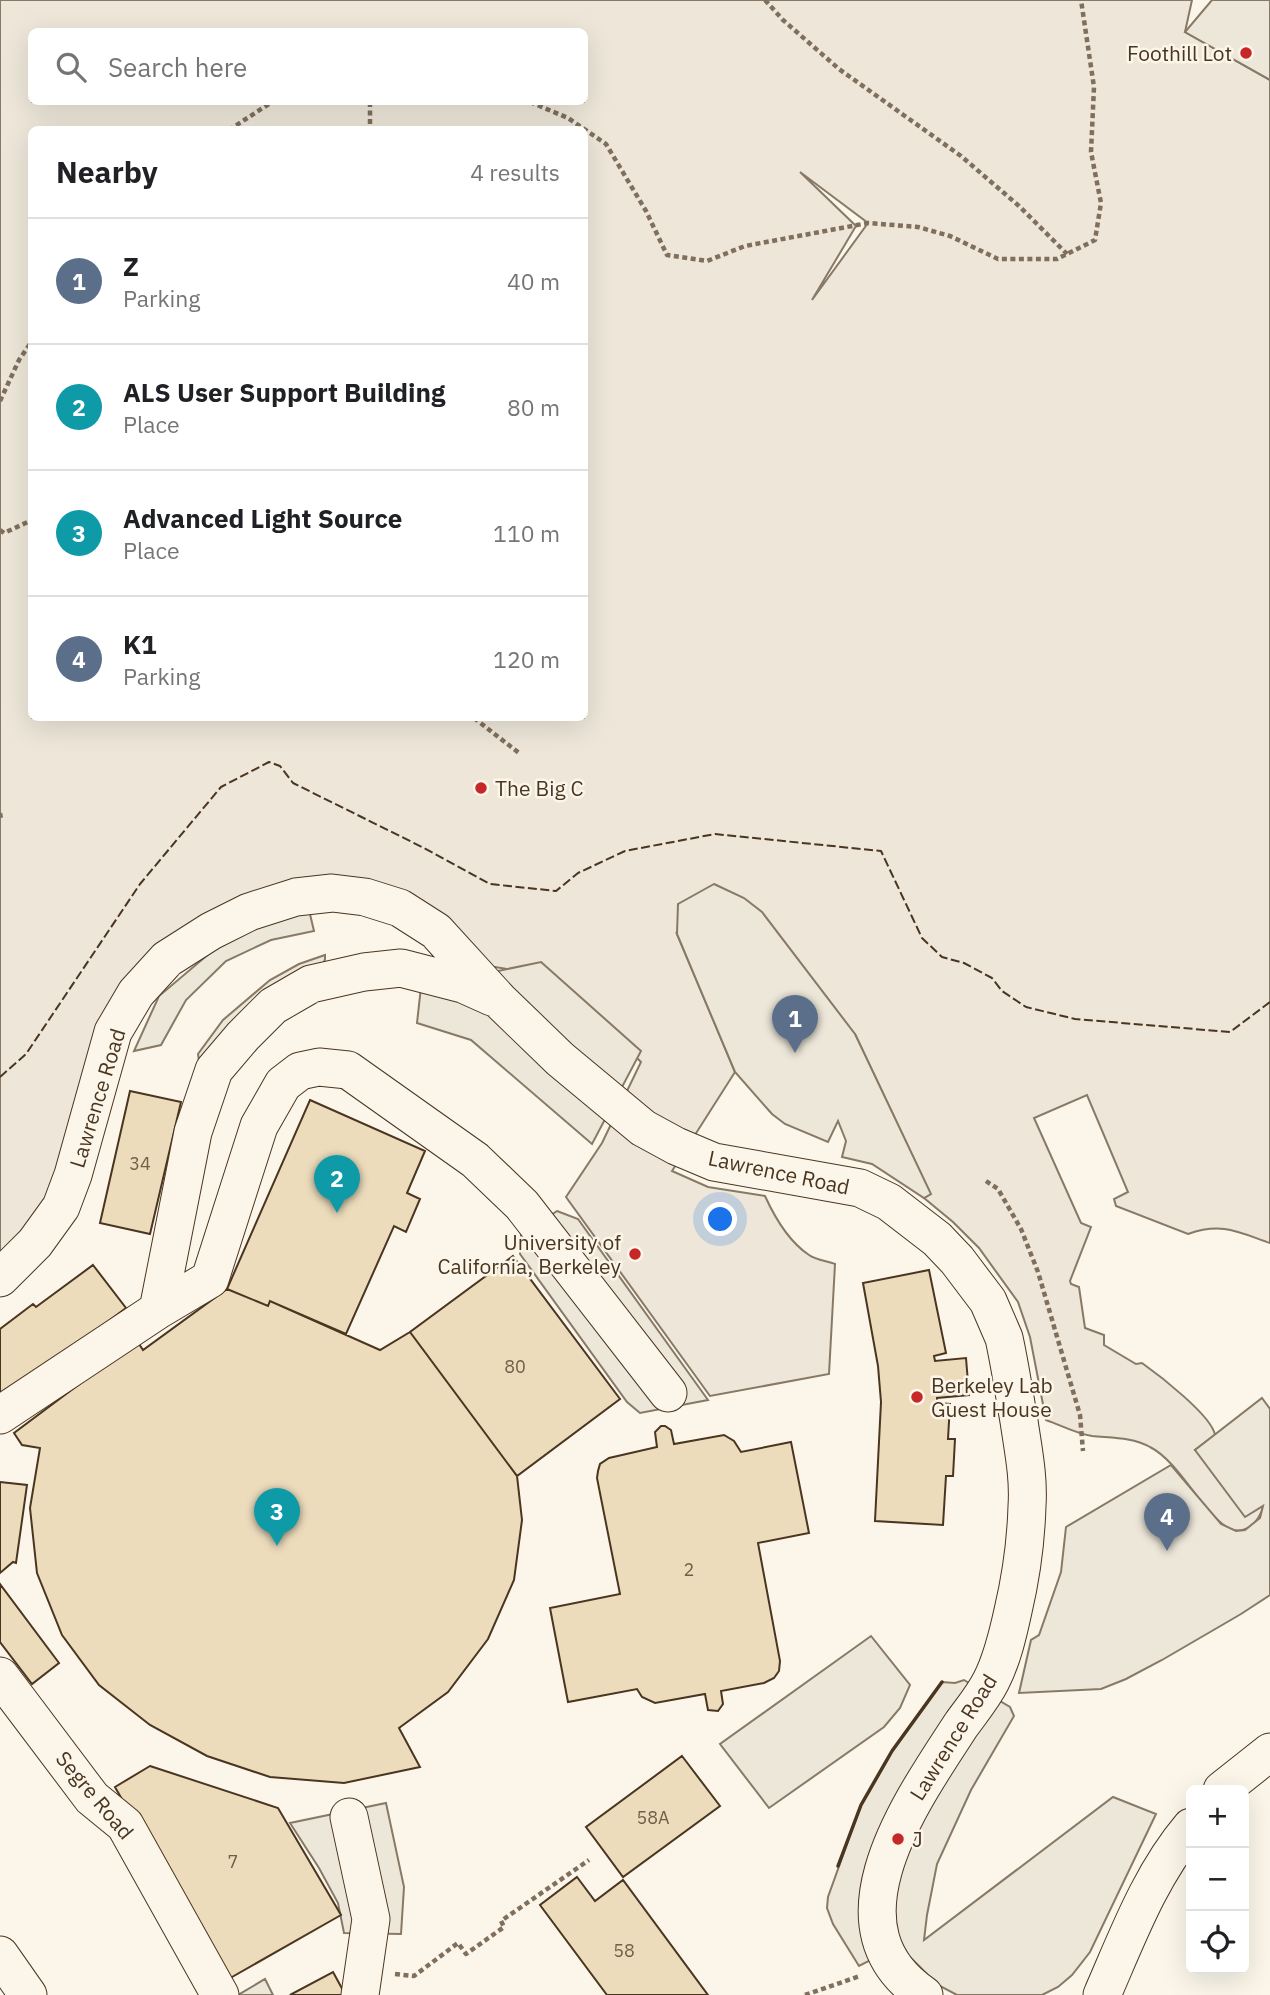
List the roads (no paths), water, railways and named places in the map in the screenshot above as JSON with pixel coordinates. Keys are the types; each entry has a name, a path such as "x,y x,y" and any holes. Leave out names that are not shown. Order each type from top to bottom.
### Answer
{"lane":[{"name":"Lawrence Road","path":"0,1278 35,1243 61,1207 73,1175 113,1032 136,993 167,959 211,931 249,912 296,897 332,892 365,897 400,908 436,931 499,1000 560,1059 643,1128 715,1163 860,1188 888,1202 937,1239 976,1284 997,1320 1009,1360 1025,1460 1027,1505 1014,1609 1000,1659 990,1682 913,1799 888,1851 880,1881 876,1910 881,1938 889,1960 902,1978 924,1995"},
{"path":"158,1310 193,1132 214,1070 274,1006 311,984 365,972 401,968 463,984 499,1000"},
{"path":"0,1415 158,1310 210,1279 259,1126 283,1084 300,1071 319,1068 348,1070 475,1160 522,1205 668,1393"},
{"name":"Segre Road","path":"0,1676 92,1798 125,1825 220,1995"},
{"path":"1229,1785 1270,1752"},
{"path":"349,1817 371,1919 360,1995"},
{"path":"1101,1995 1162,1867 1186,1833"},
{"path":"0,1955 28,1995"}],"place":[{"name":"Foothill Lot","path":"1246,53"},
{"name":"The Big C","path":"481,788"},
{"name":"Z","path":"795,1053"},
{"name":"ALS User Support Building","path":"337,1213"},
{"name":"University of California, Berkeley","path":"635,1254"},
{"name":"Berkeley Lab Guest House","path":"917,1397"},
{"name":"Advanced Light Source","path":"277,1546"},
{"name":"K1","path":"1167,1551"},
{"name":"J","path":"898,1839"}]}
